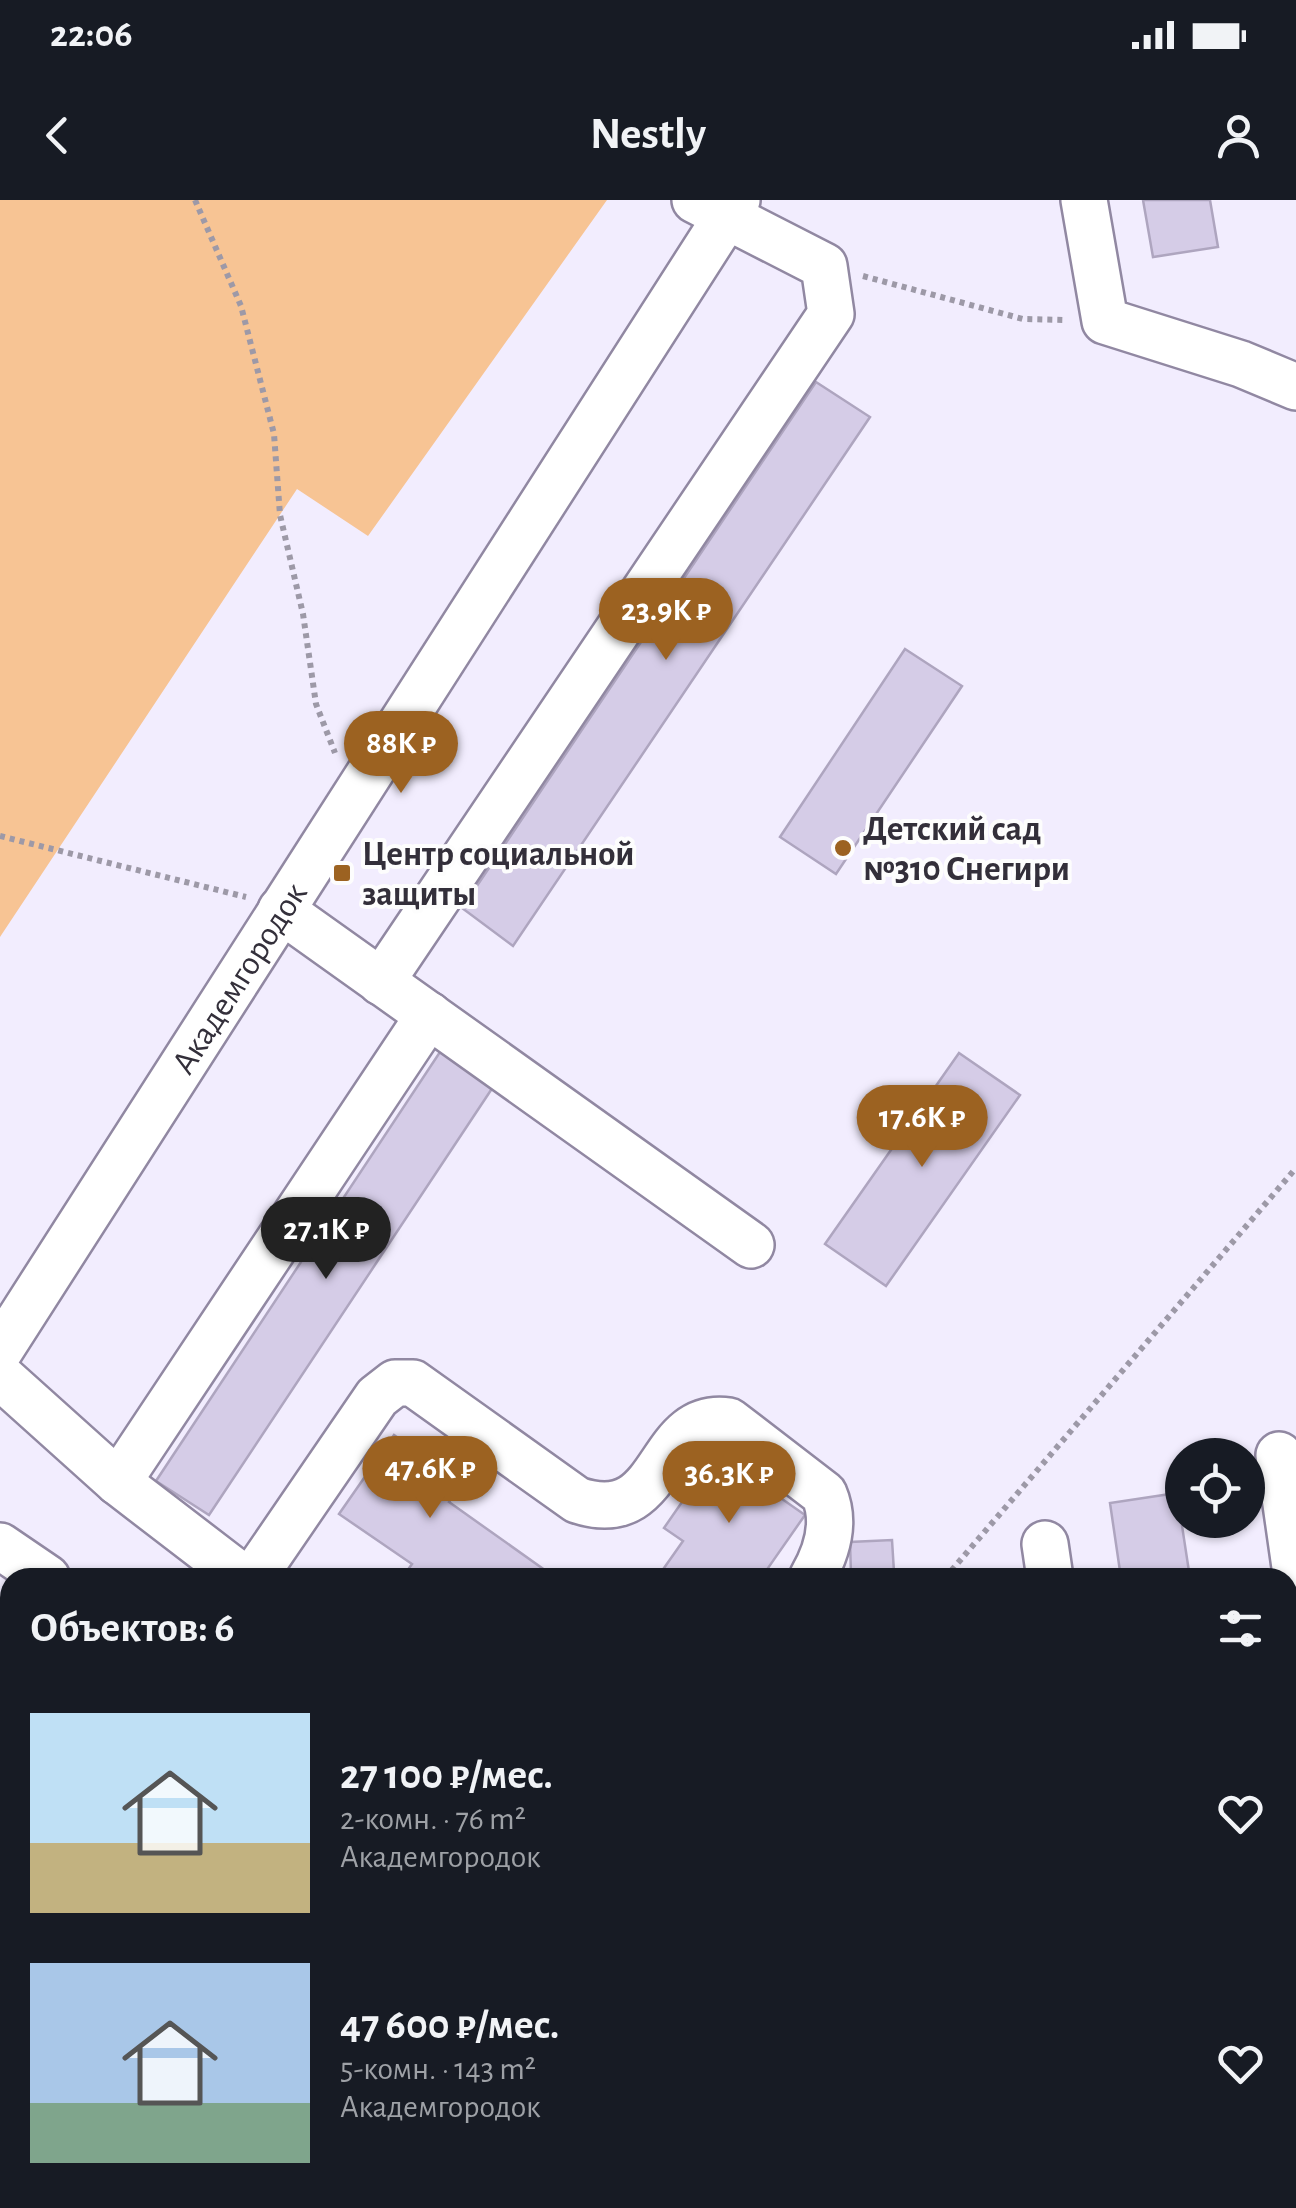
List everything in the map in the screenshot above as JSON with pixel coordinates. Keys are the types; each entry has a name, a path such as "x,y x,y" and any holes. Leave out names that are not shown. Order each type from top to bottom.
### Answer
{"street":[{"path":"1084,200 1105,321 1241,364 1296,387"},
{"name":"Академгородок","path":"0,1350 354,799 719,206"},
{"path":"382,982 830,314 824,266 719,206"},
{"path":"281,910 751,1246"},
{"path":"118,1482 429,1016"},
{"path":"0,1376 118,1482 230,1568"},
{"path":"260,1568 377,1396 395,1383 413,1383 577,1500 597,1506 628,1504 646,1488 688,1431 710,1418 729,1421 824,1494 831,1510 825,1555 818,1568"},
{"path":"1279,1455 1295,1568"},
{"path":"0,1546 32,1568"}],"path":[{"path":"196,200 241,306 274,434 280,515 303,614 316,704 354,799"},
{"path":"824,266 1024,319 1105,321"},
{"path":"0,836 253,898 281,910"},
{"path":"954,1568 1296,1168"}],"shaded area":[{"path":"0,200 607,200 368,536 297,489 0,937"}],"building":[{"path":"1143,200 1210,200 1218,247 1153,257"},
{"path":"816,382 870,417 513,946 462,908"},
{"path":"905,649 962,686 836,874 780,837"},
{"path":"442,1049 495,1084 209,1515 156,1481"},
{"path":"959,1053 1020,1095 886,1286 825,1244"},
{"path":"394,1435 463,1483 449,1502 542,1568 409,1568 412,1564 339,1514"},
{"path":"716,1453 805,1515 768,1568 664,1568 683,1541 664,1528"},
{"path":"1165,1495 1165,1538 1184,1538 1188,1568 1120,1568 1110,1503"},
{"path":"892,1540 894,1568 851,1568 850,1542"}],"place":[{"name":"Детский сад №310 Снегири","path":"843,848"},
{"name":"Центр социальной защиты","path":"342,873"}]}
